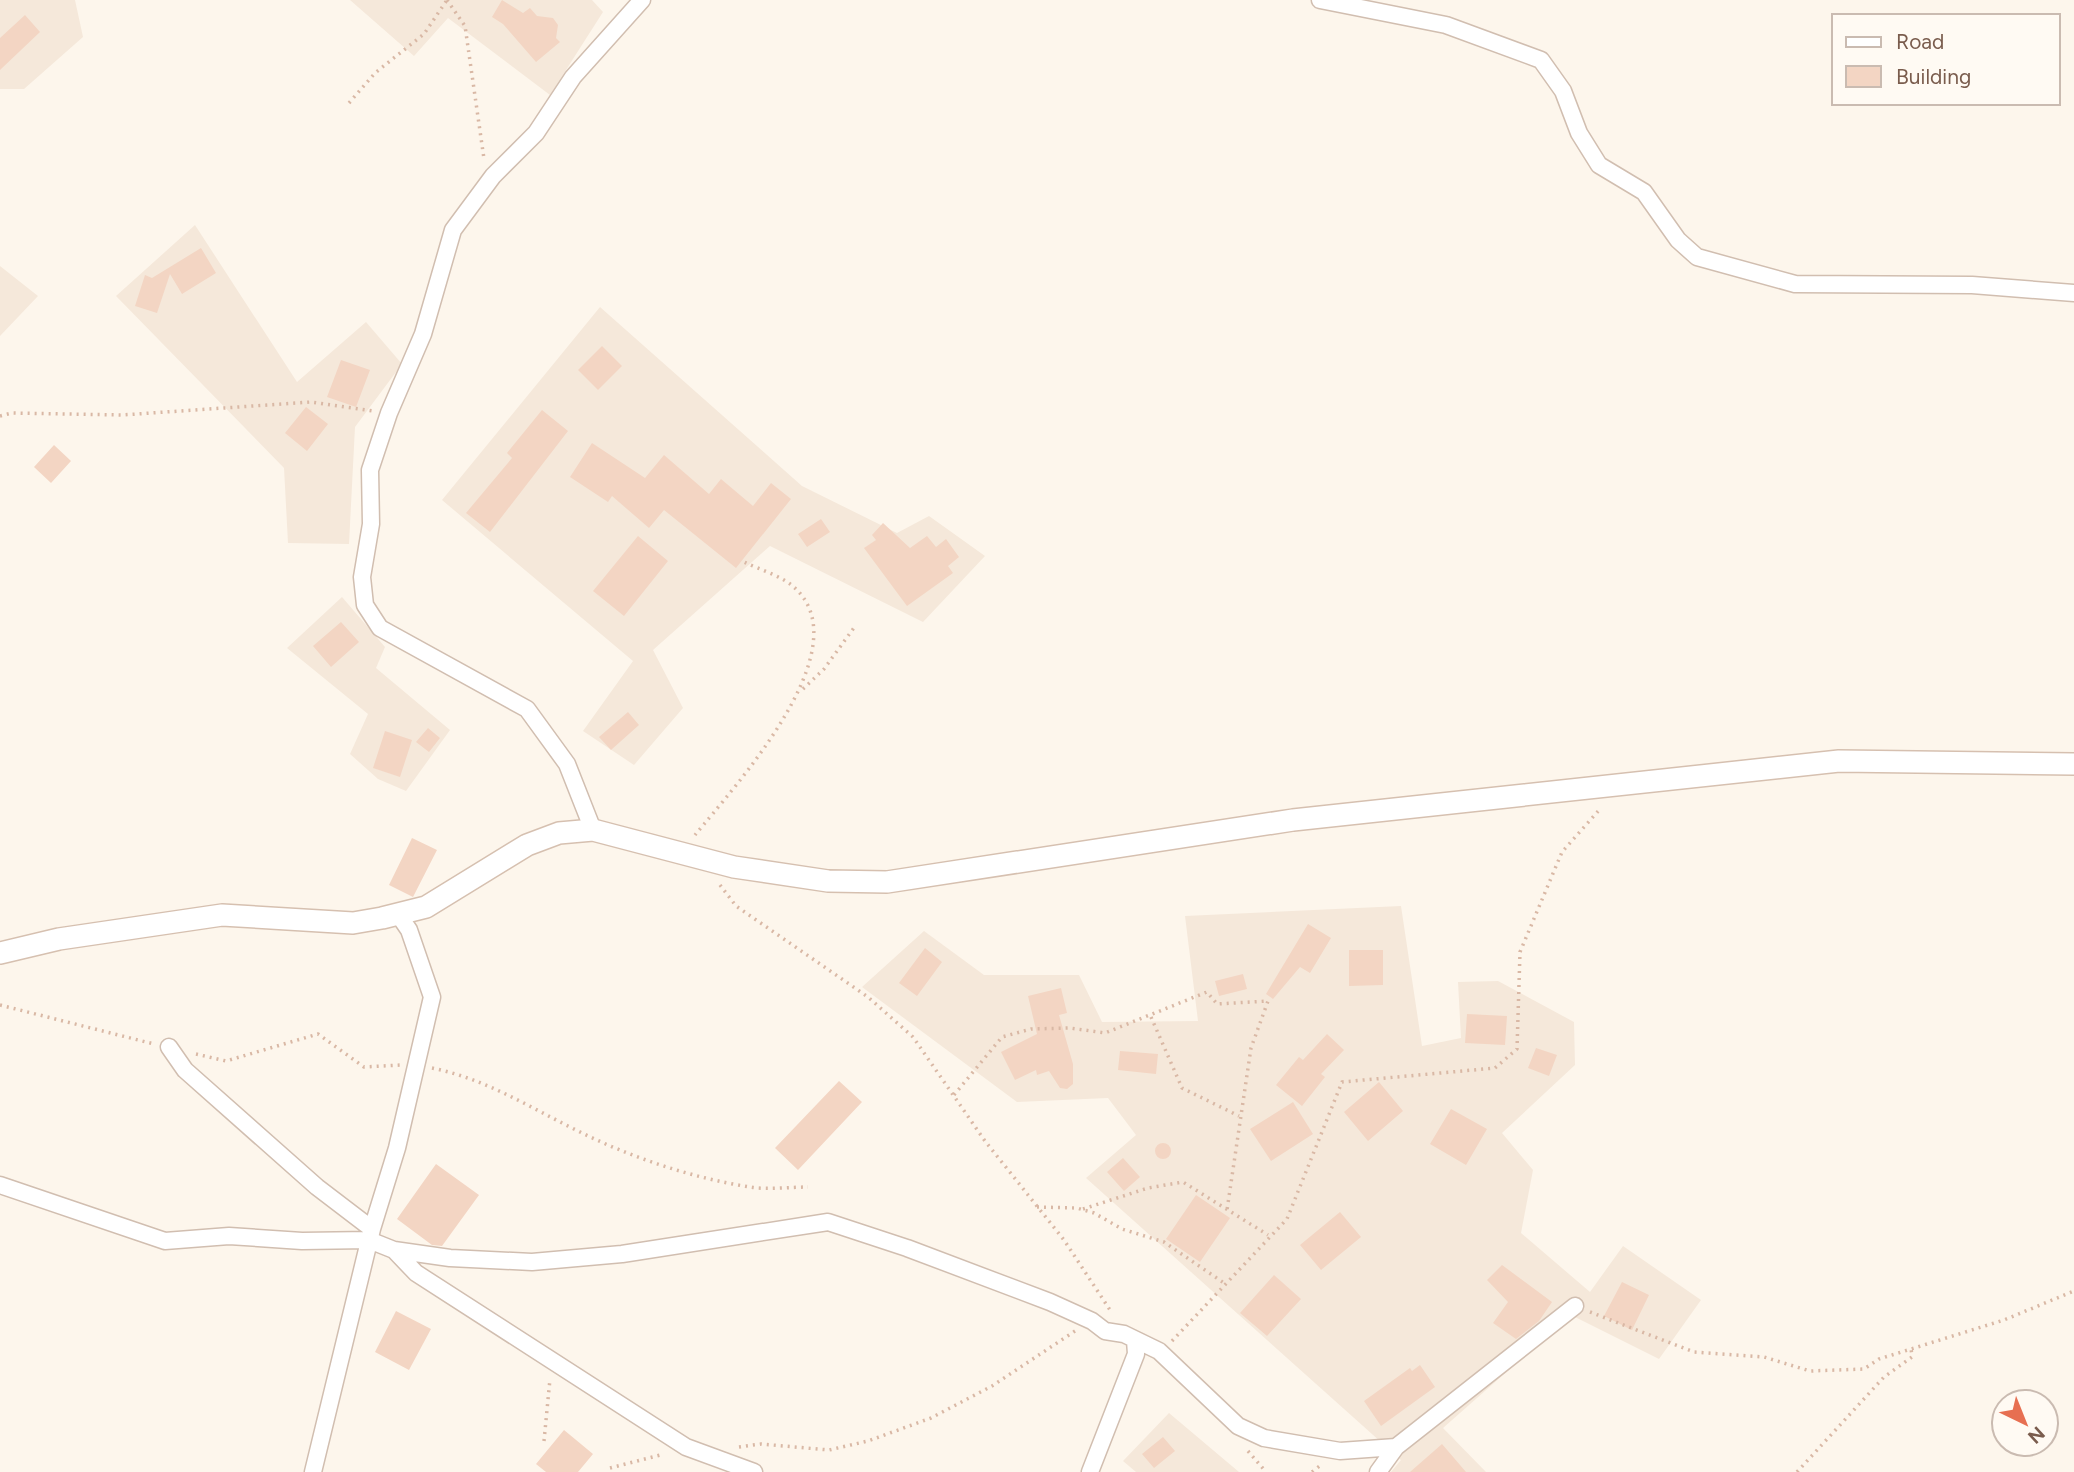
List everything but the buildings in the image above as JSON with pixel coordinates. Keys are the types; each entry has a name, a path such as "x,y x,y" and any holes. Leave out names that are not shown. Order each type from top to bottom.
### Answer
{"street":[{"path":"593,830 567,764 527,709 380,628 365,605 362,577 371,524 370,470 389,413 423,334 453,230 493,176 536,133 573,77 642,0"},
{"path":"1320,0 1446,25 1541,60 1563,91 1579,133 1600,165 1644,192 1678,240 1697,257 1795,285 1972,285 2074,293"},
{"path":"0,953 59,939 222,915 353,923 398,914 426,906 527,845 559,833 593,830 734,867 828,881 887,882 1293,820 1839,761 2074,764"},
{"path":"313,1472 371,1235 397,1148 432,997 409,930 398,914"},
{"path":"169,1048 185,1070 371,1235 394,1250 416,1273 686,1447 754,1472"},
{"path":"0,1185 165,1241 229,1236 302,1241 371,1235"},
{"path":"394,1250 450,1258 532,1262 622,1254 828,1222 907,1248 1092,1321 1105,1331 1130,1337 1159,1351 1238,1426 1264,1438 1340,1451 1396,1447"},
{"path":"1378,1472 1396,1447 1575,1306"},
{"path":"1090,1472 1136,1354 1130,1337"}],"path":[{"path":"349,103 375,73 402,55 424,34 447,0 465,26 480,141 485,167 493,176"},
{"path":"0,416 12,413 122,415 311,402 389,413"},
{"path":"744,562 795,588 811,609 812,635 804,684 774,736 690,856 736,906 869,997 913,1037 1064,1240 1130,1337"},
{"path":"799,693 824,669 856,625"},
{"path":"1159,1351 1177,1338 1268,1235 1287,1219 1342,1082 1495,1068 1517,1049 1520,952 1562,852 1622,784"},
{"path":"954,1095 1002,1037 1031,1029 1070,1028 1105,1032 1151,1017 1207,992 1217,1004 1268,1001 1251,1048 1238,1116 1227,1210"},
{"path":"1151,1017 1182,1088 1238,1116"},
{"path":"1037,1207 1081,1209 1148,1188 1182,1182 1268,1235"},
{"path":"1081,1209 1146,1238 1164,1242 1224,1283"},
{"path":"1575,1306 1694,1352 1764,1357 1810,1371 1864,1369 1879,1359 2004,1320 2074,1291"},
{"path":"738,1447 761,1444 829,1450 868,1441 931,1418 992,1385 1092,1321"},
{"path":"1797,1472 1884,1377 1912,1357 1911,1348"},
{"path":"543,1357 551,1381 544,1441"},
{"path":"610,1468 686,1447"}],"shaded area":[{"path":"0,0 75,0 83,37 24,89 0,89"},
{"path":"350,0 592,0 603,12 550,95 448,18 414,56"},
{"path":"195,225 297,382 366,322 402,364 355,427 349,544 288,543 284,468 116,296"},
{"path":"0,266 38,296 0,336"},
{"path":"600,307 802,486 897,533 929,516 985,556 923,622 770,546 653,650 683,708 634,765 583,731 633,661 442,500"},
{"path":"342,597 385,647 376,668 450,730 406,791 378,779 350,754 368,714 287,648"},
{"path":"1401,906 1422,1046 1461,1038 1458,982 1498,981 1574,1022 1575,1065 1502,1133 1533,1170 1521,1233 1590,1292 1623,1246 1701,1300 1659,1359 1571,1315 1443,1428 1486,1472 1391,1472 1401,1460 1086,1178 1136,1135 1108,1098 1017,1102 862,987 924,931 984,975 1079,975 1102,1022 1198,1021 1185,916"},
{"path":"1169,1413 1239,1472 1136,1472 1123,1461"}]}
